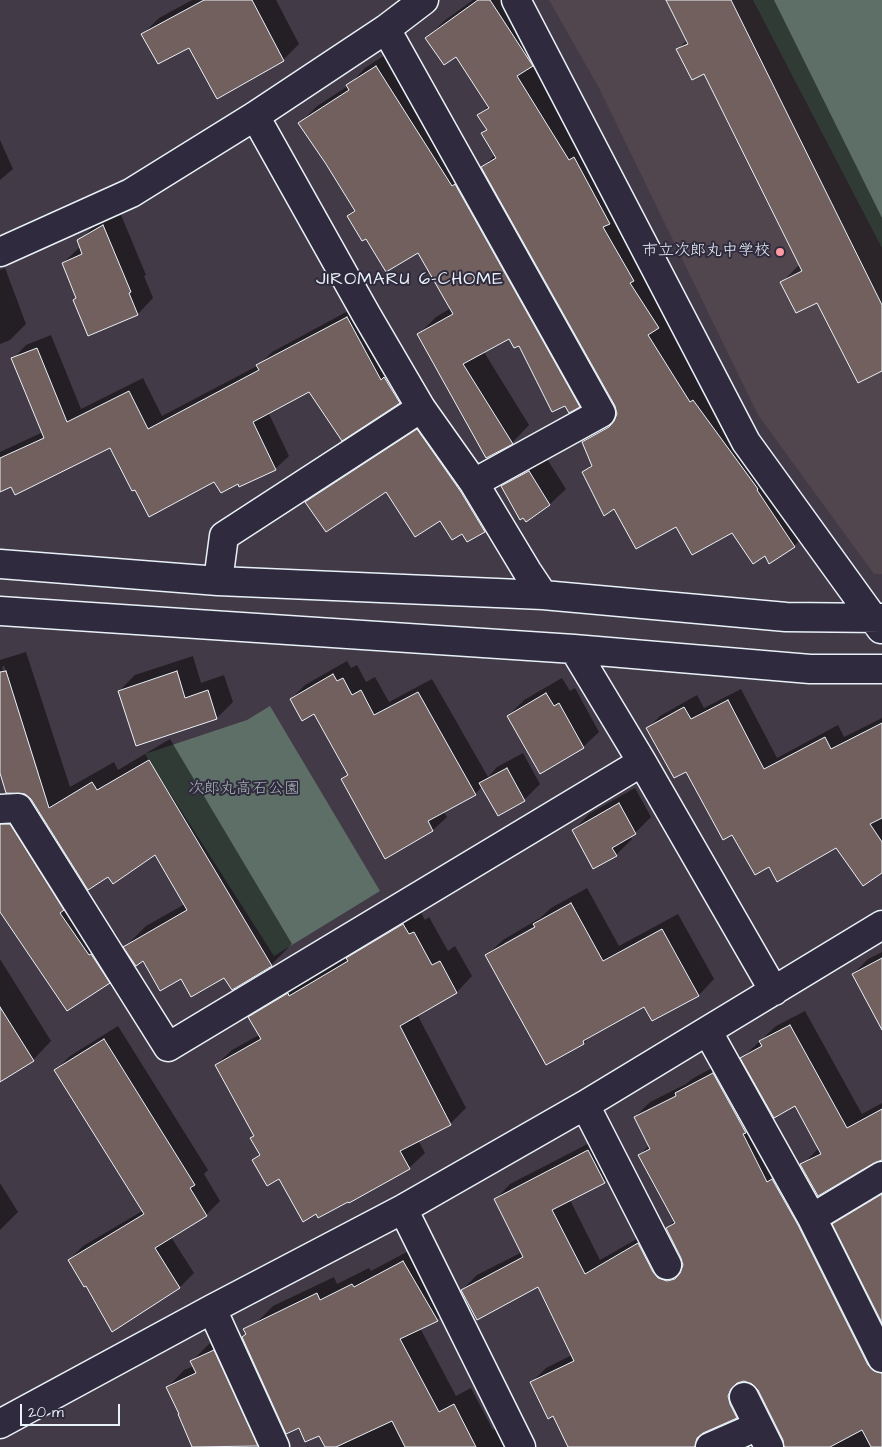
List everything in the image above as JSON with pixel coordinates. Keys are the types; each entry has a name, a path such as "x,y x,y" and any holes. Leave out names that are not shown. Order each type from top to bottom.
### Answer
{"street":[{"path":"0,252 130,193 255,116 386,29 424,0"},
{"path":"516,0 746,442 879,622"},
{"path":"386,29 600,412 474,483"},
{"path":"255,116 421,408 474,483 543,595"},
{"path":"218,581 224,536 421,408"},
{"path":"0,564 218,581 543,595 786,617 879,622"},
{"path":"0,611 574,649 810,669 882,669"},
{"path":"574,649 642,762 774,991"},
{"path":"0,809 18,808 168,1047 642,762"},
{"path":"0,1424 212,1309 403,1209 585,1105 882,925"},
{"path":"708,1032 812,1218 882,1358"},
{"path":"585,1105 667,1266"},
{"path":"812,1218 882,1176"},
{"path":"403,1209 521,1447"},
{"path":"212,1309 275,1447"},
{"path":"710,1447 764,1437 744,1397"}],"shaded area":[{"name":"市立次郎丸中学校","path":"549,0 882,0 882,574 874,574 758,415 599,88"}],"green space":[{"path":"753,0 882,0 882,248"},
{"name":"次郎丸高石公園","path":"270,706 380,891 274,956 145,754 247,720"}],"building":[{"path":"204,0 252,0 284,61 217,99 189,48 158,64 141,34"},
{"path":"478,0 490,0 533,66 517,76 569,160 574,157 610,224 603,227 634,281 630,283 659,328 648,335 690,402 693,400 758,489 795,547 769,564 765,556 753,564 732,533 692,555 676,527 636,549 614,509 604,516 582,472 592,466 582,442 609,427 617,414 615,406 481,167 496,158 481,133 487,130 477,115 489,108 456,57 444,65 425,38"},
{"path":"666,0 731,0 882,305 882,371 858,383 817,303 796,313 780,282 802,271 704,74 692,80 676,49 688,44"},
{"path":"376,66 452,186 455,184 580,407 569,413 565,406 552,412 519,346 514,348 509,339 463,364 513,444 486,458 417,334 453,314 418,253 386,272 366,239 362,241 347,216 355,211 298,123 349,90 346,85"},
{"path":"103,225 131,292 129,293 138,315 88,336 73,300 76,298 62,263 82,254 77,240"},
{"path":"347,317 381,380 384,377 400,403 342,441 309,392 253,422 276,470 239,487 238,484 221,493 214,482 149,517 135,490 132,491 110,448 15,495 11,487 0,492 0,458 44,438 11,358 37,348 67,422 129,391 148,429 259,370 256,365"},
{"path":"417,429 461,492 485,532 467,542 462,534 452,540 440,521 415,537 386,492 326,532 305,502"},
{"path":"529,471 550,505 526,522 523,518 520,520 501,486"},
{"path":"6,671 49,808 92,782 97,790 149,760 272,966 232,990 224,978 191,997 181,979 160,991 143,961 136,966 123,947 187,910 155,855 113,884 108,877 88,890 31,799 25,794 6,793 0,773 0,672"},
{"path":"177,671 185,698 208,690 217,719 136,746 118,691"},
{"path":"333,674 337,681 343,678 352,695 361,690 374,715 418,692 476,795 428,821 433,831 385,859 341,779 348,775 314,714 302,721 290,699"},
{"path":"546,693 554,706 559,703 584,748 540,774 507,716"},
{"path":"728,700 764,769 825,737 831,749 882,723 882,818 870,824 882,842 882,873 863,886 836,848 777,882 769,867 755,875 732,835 723,840 686,772 674,778 646,728 684,707 691,719"},
{"path":"507,768 525,801 498,816 479,783"},
{"path":"619,803 636,834 612,848 617,856 593,869 572,830"},
{"path":"0,824 10,824 64,910 60,913 110,983 67,1011 0,912"},
{"path":"571,903 603,961 662,929 699,996 652,1021 644,1007 583,1041 584,1044 546,1065 485,955 535,927 533,924"},
{"path":"403,924 409,934 414,932 432,965 440,961 457,993 400,1026 451,1125 400,1151 410,1169 349,1203 318,1218 316,1214 303,1222 279,1179 267,1186 252,1160 260,1155 250,1138 254,1136 215,1065 261,1039 248,1017 288,993 289,996 348,961 346,958"},
{"path":"882,958 882,1030 852,974"},
{"path":"0,1007 34,1061 0,1082"},
{"path":"790,1025 847,1128 882,1109 882,1160 818,1196 800,1164 821,1154 795,1106 774,1118 740,1058 762,1046 759,1041"},
{"path":"104,1039 195,1185 190,1188 207,1216 155,1248 180,1288 112,1332 86,1286 84,1287 68,1260 144,1214 54,1070"},
{"path":"713,1073 746,1133 743,1134 767,1182 772,1179 798,1225 868,1365 874,1371 882,1373 882,1447 871,1447 862,1430 830,1447 784,1447 783,1440 758,1390 752,1384 744,1381 737,1383 731,1389 728,1396 737,1418 703,1433 697,1438 695,1447 568,1447 553,1416 548,1419 530,1382 574,1361 538,1287 477,1320 461,1290 523,1257 494,1199 588,1150 605,1183 552,1210 585,1274 638,1243 658,1278 667,1281 675,1279 683,1265 666,1228 675,1223 638,1155 650,1149 634,1117 676,1096 675,1093"},
{"path":"882,1194 882,1323 832,1224"},
{"path":"403,1261 438,1321 400,1339 439,1412 454,1404 476,1447 405,1447 392,1421 336,1447 325,1447 319,1436 305,1442 299,1428 286,1434 242,1337 246,1334 243,1329 317,1293 320,1300 352,1284 354,1287"},
{"path":"214,1350 258,1446 192,1447 166,1387 196,1373 190,1361"}],"place":[{"name":"市立次郎丸中学校","path":"780,252"}],"district":[{"name":"JIROMARU 6-CHOME","path":"410,280"}]}
